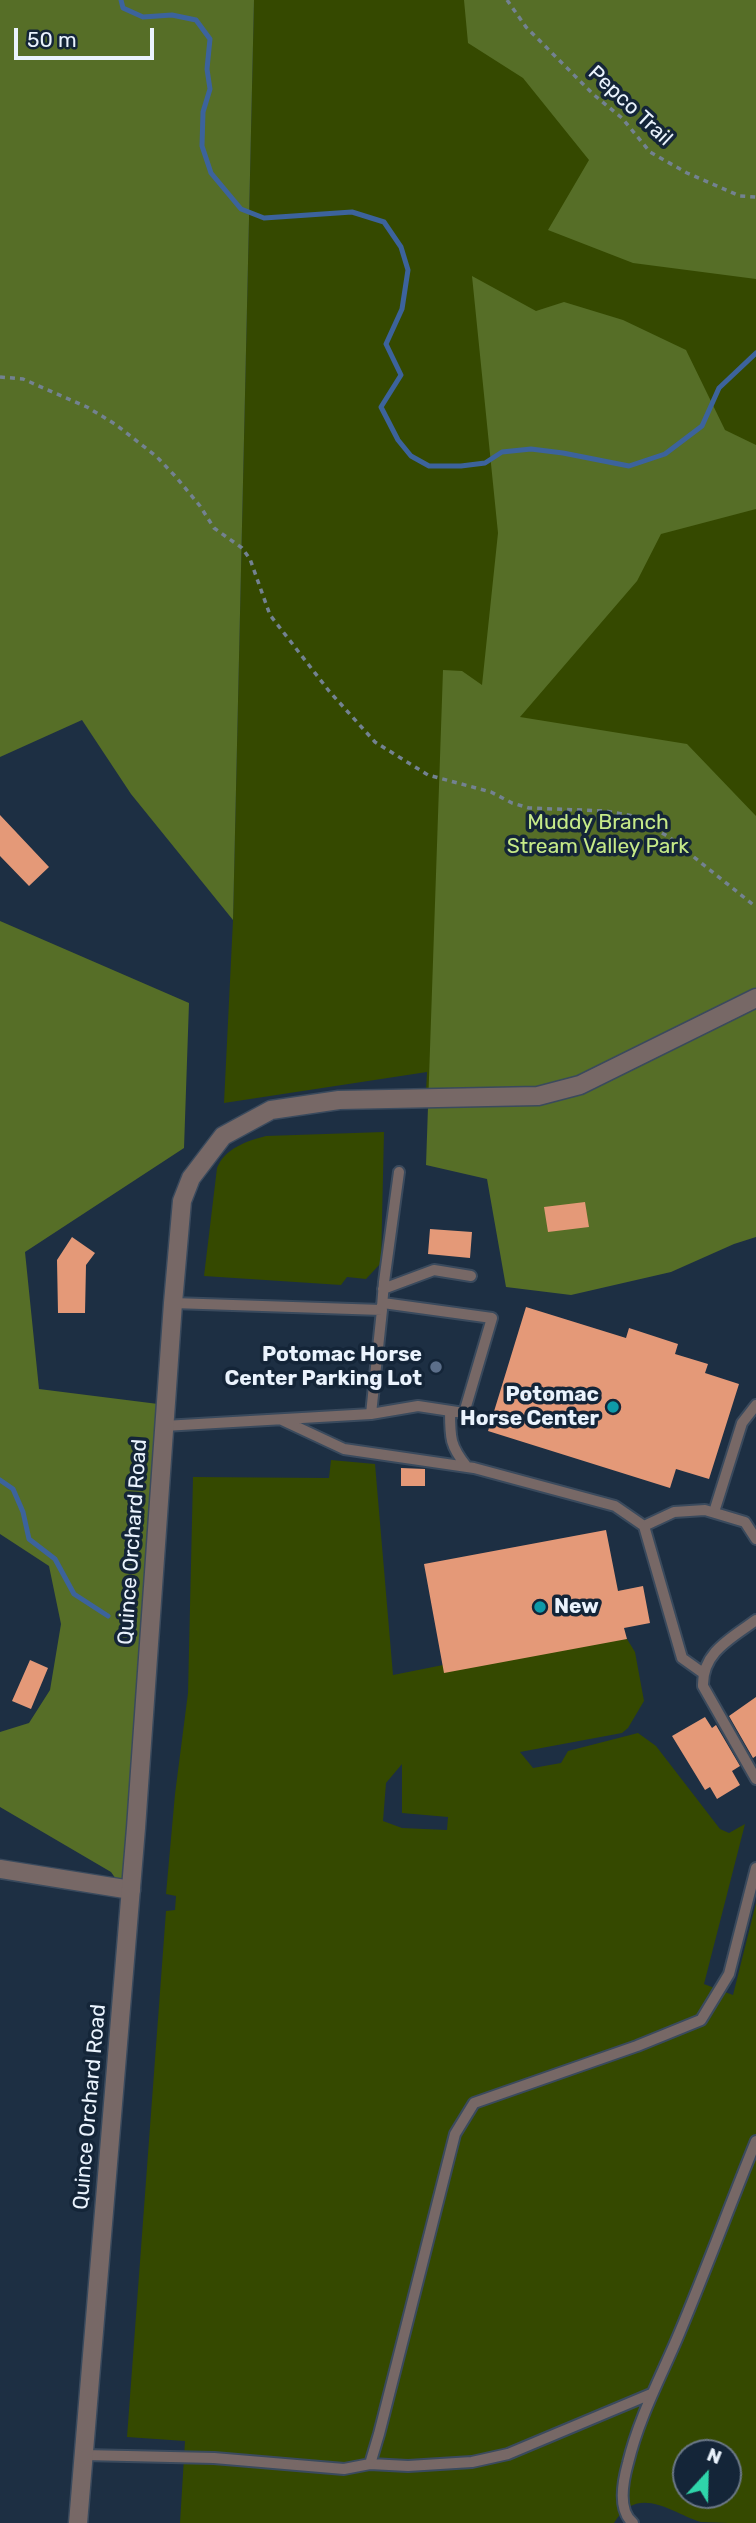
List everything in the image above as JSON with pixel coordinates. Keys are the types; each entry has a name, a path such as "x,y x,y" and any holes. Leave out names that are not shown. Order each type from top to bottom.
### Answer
{"street":[{"name":"Quince Orchard Road","path":"78,2523 131,1891 173,1303 182,1201 191,1178 223,1136 271,1110 339,1100 538,1096 580,1085 756,998"},
{"path":"0,1869 131,1891"}],"lane":[{"path":"370,1414 399,1172"},
{"path":"383,1289 434,1270 471,1276"},
{"path":"164,1426 370,1414 418,1406 464,1413 492,1318 382,1306 173,1303"},
{"path":"714,1512 742,1423 756,1405"},
{"path":"450,1411 450,1440 454,1451 467,1467"},
{"path":"282,1420 344,1449 467,1467 615,1506 644,1526 681,1658 703,1673"},
{"path":"644,1526 674,1512 705,1510 744,1522 756,1539"},
{"path":"756,1620 717,1649 708,1660 703,1673 703,1686 756,1779"},
{"path":"370,2464 455,2134 474,2104 637,2046 701,2020 729,1974 756,1868"},
{"path":"633,2523 623,2507 628,2463 651,2395 702,2281 756,2141"},
{"path":"84,2455 214,2458 344,2469 370,2464 408,2466 472,2462 508,2454 623,2404 651,2395"}],"path":[{"name":"Pepco Trail","path":"507,0 526,27 594,95 622,118 650,152 687,173 740,196 756,197"},
{"path":"0,377 23,379 87,407 115,424 156,456 200,506 214,528 242,548 250,559 271,615 329,691 375,742 428,775 491,792 529,808 606,811 633,816 669,836 756,907"}],"green space":[{"path":"0,0 254,0 233,920 131,794 82,720 0,757"},
{"name":"Muddy Branch Stream Valley Park","path":"254,0 756,0 756,989 426,1091 427,1072 224,1103 233,920"},
{"path":"464,0 756,0 756,279 633,263 548,230 589,160 523,78 468,43"},
{"path":"472,276 536,311 564,302 623,320 686,350 725,430 756,445 756,509 661,534 637,581 520,717 687,744 756,816 756,1237 671,1272 571,1295 506,1287 487,1179 426,1165 443,670 462,671 482,685 498,533"},
{"path":"0,921 189,1003 184,1148 25,1252 39,1389 166,1405 130,1899 111,1872 0,1807 0,1732 29,1723 50,1690 61,1624 49,1566 0,1534"},
{"path":"384,1132 381,1263 366,1279 347,1277 341,1285 204,1276 217,1168 231,1150 266,1136"},
{"path":"331,1460 375,1464 393,1675 443,1665 627,1639 635,1652 644,1701 628,1728 622,1733 520,1752 533,1768 561,1763 568,1751 638,1733 656,1746 720,1829 729,1833 745,1824 704,1984 733,1995 756,1903 756,2523 701,2522 655,2504 644,2503 623,2511 614,2523 180,2523 185,2441 127,2437 166,1911 175,1910 176,1896 166,1894 188,1693 193,1477 329,1478","holes":["402,1764 402,1813 448,1817 447,1830 402,1828 383,1821 386,1783"]}],"building":[{"path":"0,815 49,867 29,886 0,856"},
{"path":"585,1202 589,1227 548,1232 544,1207"},
{"path":"430,1229 472,1232 470,1258 428,1254"},
{"path":"72,1237 95,1253 86,1265 85,1313 58,1313 57,1260"},
{"name":"Potomac Horse Center","path":"526,1307 626,1338 629,1328 678,1344 675,1354 708,1364 705,1373 739,1384 709,1479 676,1469 670,1488 488,1431"},
{"path":"401,1468 425,1469 425,1486 401,1486"},
{"name":"New","path":"606,1530 618,1591 643,1586 650,1623 624,1628 627,1639 444,1673 424,1564"},
{"path":"30,1660 48,1668 31,1709 12,1701"},
{"path":"756,1697 756,1756 753,1758 729,1716"},
{"path":"705,1717 712,1728 716,1725 740,1766 732,1771 740,1785 717,1799 710,1787 705,1790 672,1736"}],"waterway":[{"path":"121,0 123,8 143,17 172,15 196,20 210,39 207,69 210,89 203,112 202,146 211,173 241,209 264,218 352,212 384,222 401,247 408,270 402,309 386,344 401,375 381,407 398,440 411,456 429,466 461,466 485,463 502,452 531,449 629,466 665,454 702,426 719,388 756,353"},
{"path":"0,1480 13,1489 23,1512 29,1539 55,1559 74,1594 108,1616"}],"place":[{"name":"Potomac Horse Center Parking Lot","path":"436,1367"},
{"name":"Potomac Horse Center","path":"613,1407"},
{"name":"New","path":"540,1607"}]}
